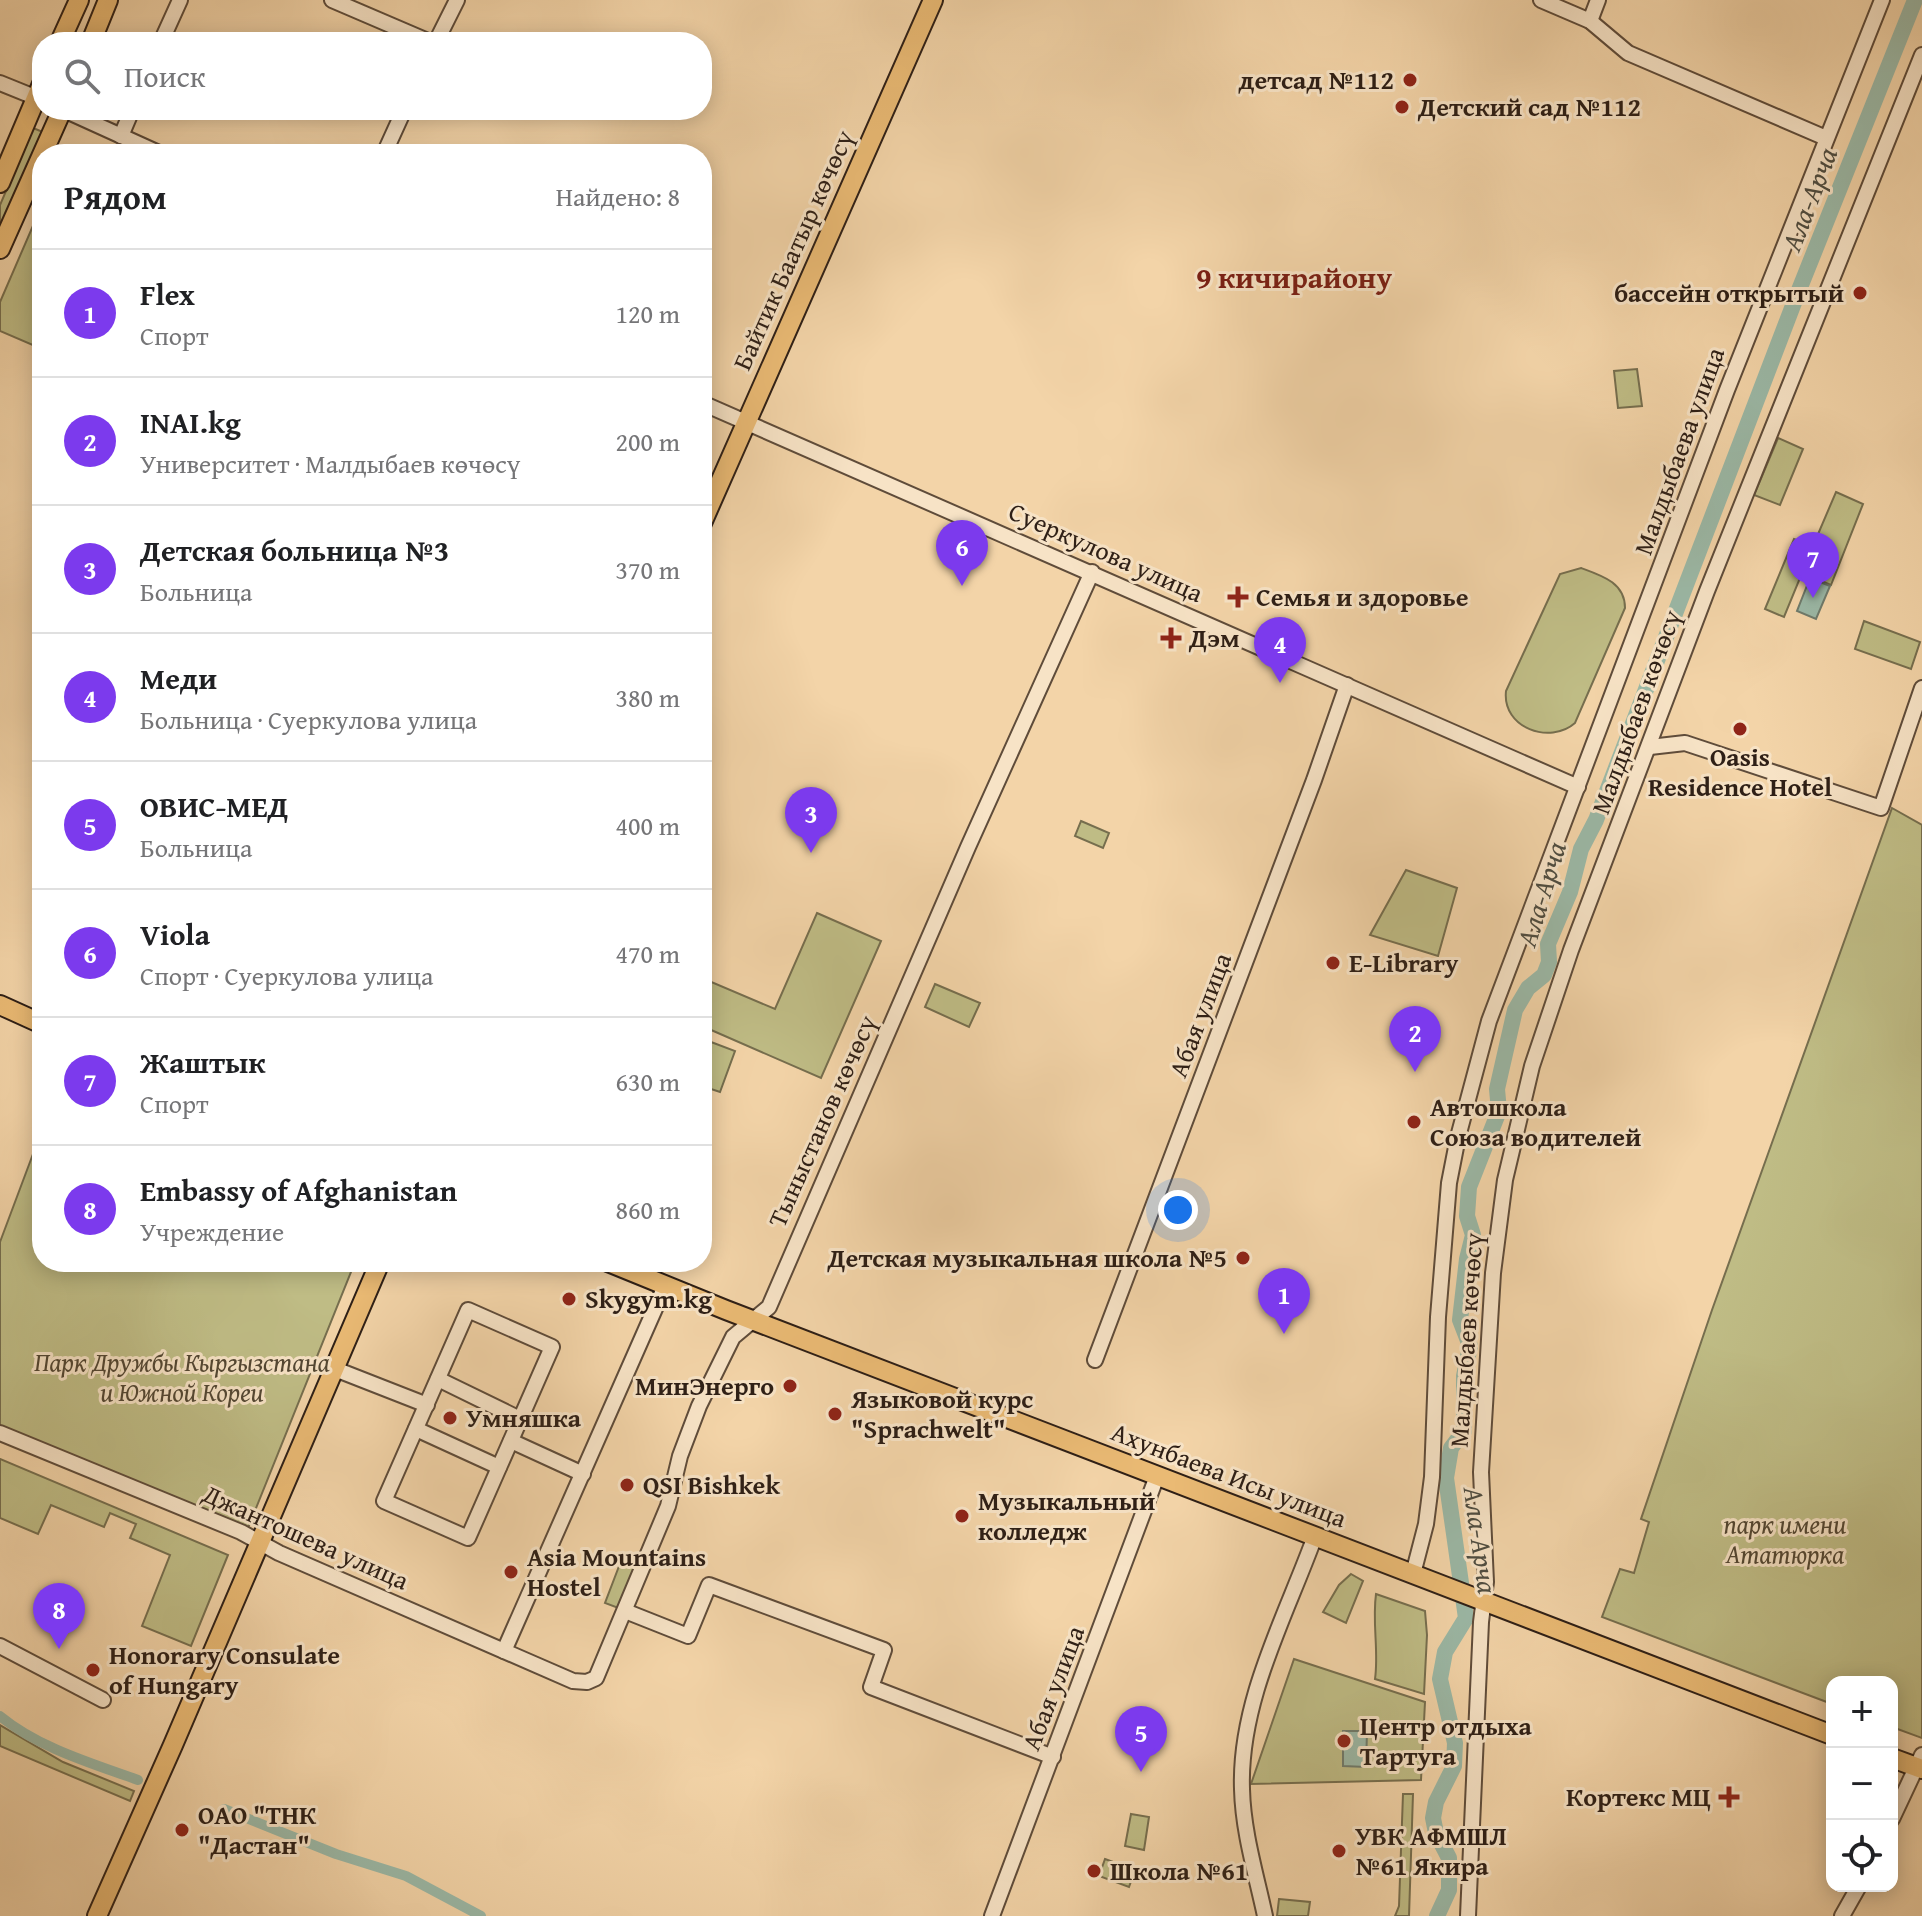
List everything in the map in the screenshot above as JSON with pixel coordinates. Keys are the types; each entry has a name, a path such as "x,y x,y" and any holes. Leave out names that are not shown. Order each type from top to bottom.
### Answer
{"main road":[{"path":"65,32 79,0"},
{"path":"95,32 108,0"},
{"name":"Байтик Баатыр көчөсү","path":"712,500 933,0"},
{"path":"0,183 32,112"},
{"path":"48,144 58,120"},
{"path":"0,249 32,178"},
{"path":"0,1005 32,1019"},
{"path":"97,1916 376,1272"},
{"name":"Ахунбаева Исы улица","path":"632,1272 1826,1733"},
{"path":"1898,1759 1920,1764"}],"street":[{"path":"166,32 180,0"},
{"path":"332,0 407,32"},
{"path":"441,32 457,0"},
{"path":"1541,0 1590,21 1628,53 1826,138"},
{"path":"1590,21 1598,0"},
{"name":"Малдыбаева улица","path":"1578,787 1723,400 1882,0"},
{"name":"Малдыбаев көчөсү","path":"1478,1598 1486,1582 1481,1472 1493,1273 1505,1180 1532,1066 1571,950 1718,562 1922,55"},
{"path":"0,83 32,92"},
{"path":"85,120 139,144"},
{"path":"121,136 128,120"},
{"path":"389,144 399,120"},
{"name":"Суеркулова улица","path":"712,407 1578,787"},
{"name":"Тыныстанов көчөсү","path":"592,1681 599,1674 668,1506 684,1444 699,1406 733,1337 769,1307 968,847 1092,572"},
{"name":"Абая улица","path":"1095,1360 1347,685"},
{"path":"1650,747 1685,743 1881,808 1922,688"},
{"name":"Малдыбаев көчөсү","path":"1422,1577 1429,1506 1442,1255 1453,1158 1489,1021 1578,787"},
{"path":"504,1651 665,1286"},
{"path":"468,1310 552,1347 468,1538 384,1501 438,1379 468,1310"},
{"path":"335,1369 427,1405"},
{"path":"438,1379 520,1419"},
{"path":"416,1429 499,1467"},
{"name":"Джантошева улица","path":"0,1433 241,1532 573,1681 592,1681"},
{"path":"511,1441 583,1474"},
{"name":"Абая улица","path":"992,1916 1157,1476"},
{"path":"1265,1916 1250,1848 1242,1790 1246,1731 1268,1660 1315,1536"},
{"path":"625,1611 688,1636 709,1585 884,1650 871,1687 1053,1757"},
{"path":"1468,1916 1478,1598"},
{"path":"0,1646 103,1700"},
{"path":"1898,1807 1920,1764"},
{"path":"1842,1916 1856,1892"}],"green space":[{"path":"33,128 43,132 38,144 32,144 32,157 0,229 0,205"},
{"path":"32,228 32,345 0,331 0,302"},
{"path":"1637,369 1642,406 1618,408 1614,371"},
{"path":"1778,438 1803,449 1780,505 1754,495"},
{"path":"1836,492 1863,504 1831,585 1802,573 1784,617 1765,609 1794,539 1813,546"},
{"path":"1581,568 1617,586 1625,608 1575,723 1553,732 1530,729 1512,715 1506,691 1560,574"},
{"path":"1864,621 1920,642 1911,669 1855,649"},
{"name":"парк имени Ататюрка","path":"1892,808 1922,825 1922,1738 1898,1729 1898,1676 1826,1676 1826,1702 1602,1617 1620,1569 1634,1573 1649,1522 1641,1519 1712,1310"},
{"path":"1081,821 1109,833 1103,848 1075,836"},
{"path":"1406,870 1457,888 1438,956 1370,935"},
{"path":"817,913 881,941 821,1078 712,1030 712,982 775,1009"},
{"path":"935,984 980,1003 969,1027 925,1007"},
{"path":"712,1042 735,1051 720,1092 712,1089"},
{"name":"Парк Дружбы Кыргызстана и Южной Кореи","path":"32,1157 32,1272 351,1272 248,1528 0,1428 0,1242"},
{"path":"0,1459 228,1555 191,1646 142,1626 170,1555 130,1538 136,1524 110,1513 104,1527 51,1505 38,1534 0,1518"},
{"path":"621,1561 638,1568 621,1609 605,1603"},
{"path":"1351,1574 1363,1581 1346,1623 1323,1612 1339,1585"},
{"path":"1376,1594 1425,1611 1424,1694 1375,1679"},
{"name":"Центр отдыха Тартуга","path":"1294,1659 1425,1702 1421,1780 1251,1784"},
{"path":"0,1725 63,1762 134,1791 130,1801 0,1746"},
{"path":"1403,1794 1413,1794 1409,1916 1395,1916 1399,1906"},
{"path":"1131,1814 1149,1817 1144,1850 1125,1846"},
{"path":"1105,1859 1135,1870 1129,1887 1099,1876"},
{"path":"1279,1899 1310,1902 1308,1916 1277,1916"}],"shaded area":[{"path":"1810,578 1830,586 1816,619 1797,611"},
{"path":"1343,1731 1367,1731 1366,1767 1343,1766"}],"waterway":[{"name":"Ала-Арча","path":"1437,1916 1449,1890 1449,1858 1436,1833 1433,1818 1436,1802 1454,1766 1455,1743 1440,1679 1445,1652 1466,1618 1446,1478 1451,1448 1464,1431 1464,1376 1470,1346 1460,1320 1473,1235 1467,1216 1469,1187 1499,1111 1497,1089 1515,1010 1528,988 1544,975 1549,962 1548,944 1570,892 1581,849 1596,820 1797,295 1915,0"},
{"path":"0,1716 48,1746 138,1780"},
{"path":"224,1809 336,1854 406,1876 481,1916"}],"place":[{"name":"детсад №112","path":"1410,80"},
{"name":"Детский сад №112","path":"1402,107"},
{"name":"бассейн открытый","path":"1860,293"},
{"name":"Viola","path":"962,586"},
{"name":"Семья и здоровье","path":"1238,597"},
{"name":"Жаштык","path":"1813,598"},
{"name":"Дэм","path":"1171,638"},
{"name":"Меди","path":"1280,683"},
{"name":"Oasis Residence Hotel","path":"1740,729"},
{"name":"Детская больница №3","path":"811,853"},
{"name":"E-Library","path":"1333,963"},
{"name":"INAI.kg","path":"1415,1072"},
{"name":"Автошкола Союза водителей","path":"1414,1122"},
{"name":"Детская музыкальная школа №5","path":"1243,1258"},
{"name":"Skygym.kg","path":"569,1299"},
{"name":"Flex","path":"1284,1334"},
{"name":"МинЭнерго","path":"790,1386"},
{"name":"Языковой курс \"Sprachwelt\"","path":"835,1414"},
{"name":"Умняшка","path":"450,1418"},
{"name":"QSI Bishkek","path":"627,1485"},
{"name":"Музыкальный колледж","path":"962,1516"},
{"name":"Asia Mountains Hostel","path":"511,1572"},
{"name":"Embassy of Afghanistan","path":"59,1649"},
{"name":"Honorary Consulate of Hungary","path":"93,1670"},
{"name":"Центр отдыха Тартуга","path":"1344,1741"},
{"name":"ОВИС-МЕД","path":"1141,1772"},
{"name":"Кортекс МЦ","path":"1729,1797"},
{"name":"ОАО \"ТНК \"Дастан\"","path":"182,1830"},
{"name":"УВК АФМШЛ №61 Якира","path":"1339,1851"},
{"name":"Школа №61","path":"1094,1871"}],"district":[{"name":"9 кичирайону","path":"1294,278"}]}
